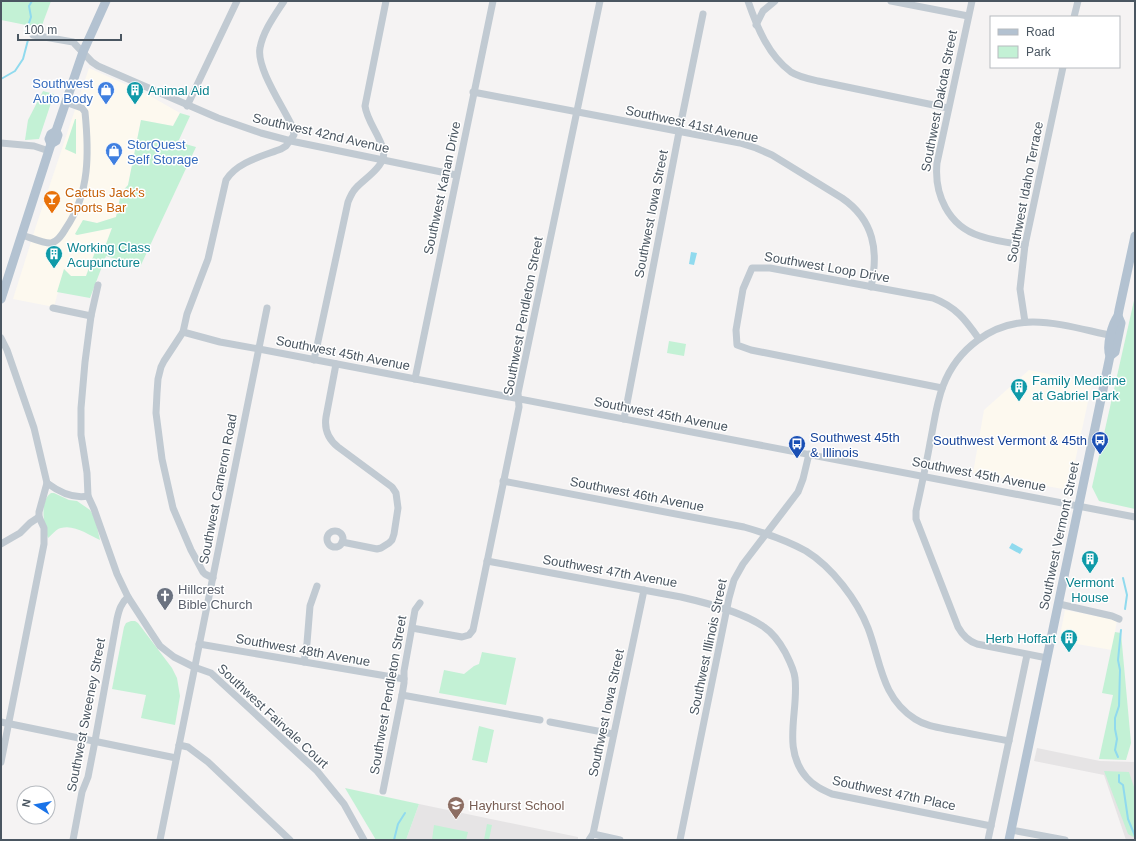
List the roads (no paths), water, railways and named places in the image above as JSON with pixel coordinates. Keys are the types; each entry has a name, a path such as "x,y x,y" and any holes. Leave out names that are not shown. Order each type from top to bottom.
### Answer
{"main road":[{"path":"1,298 50,147 56,141 58,135 56,130 65,102 83,52 106,1"},
{"name":"Southwest Vermont Street","path":"1009,840 1110,356 1115,352 1114,337 1121,323 1118,316 1135,236"}],"street":[{"path":"187,106 237,1"},
{"path":"213,578 203,572 191,550 173,508 162,459 156,413 159,373 164,361 183,332 187,314 208,259 226,180 231,173 240,166 281,149 291,141 294,135 293,128 264,71 259,54 262,39 284,1"},
{"path":"314,360 348,202 355,189 374,171 382,159 383,148 366,113 365,106 386,1"},
{"name":"Southwest Kanan Drive","path":"415,379 493,1"},
{"name":"Southwest Pendleton Street","path":"412,628 462,637 469,635 473,630 519,407 519,386 600,1"},
{"path":"748,1 756,24 770,50 792,72 801,76 948,108"},
{"path":"756,24 763,12 775,1"},
{"path":"891,1 968,16"},
{"name":"Southwest Dakota Street","path":"972,1 948,108 936,171 937,186 946,209 961,227 974,234 990,239 1025,245"},
{"path":"1074,16 1078,1"},
{"name":"Southwest Iowa Street","path":"624,419 703,14"},
{"name":"Southwest 42nd Avenue","path":"33,35 70,41 98,66 187,106 245,128 291,141 456,175"},
{"name":"Southwest Idaho Terrace","path":"1025,322 1020,289 1025,245 1063,68"},
{"name":"Southwest 41st Avenue","path":"474,92 576,113 740,143 756,148 778,159 852,205 864,219 872,238 875,259 871,287"},
{"path":"22,234 48,243 57,241 70,223 82,198 86,182 87,166 85,112 82,108 65,102"},
{"path":"1,143 50,147"},
{"name":"Southwest Loop Drive","path":"942,388 751,350 737,345 736,330 743,289 752,268 770,268 933,298 953,308 962,316 979,339"},
{"name":"Southwest Fairvale Court","path":"98,285 91,316 85,362 80,414 81,435 87,473 88,496 117,574 128,597 160,646 174,658 211,673 317,771 344,804 364,840"},
{"path":"53,308 91,316"},
{"name":"Southwest Cameron Road","path":"160,840 267,308"},
{"path":"1047,658 977,644 968,640 962,633 916,519 916,511 942,388 950,371 960,357 979,339 1000,328 1025,322 1051,323 1114,337"},
{"name":"Southwest 45th Avenue","path":"183,332 220,342 518,400 1135,517"},
{"path":"1,338 7,350 34,428 47,483 39,512 39,517 44,528 44,544 1,762"},
{"path":"336,364 325,423 327,434 333,444 388,483 396,494 398,504 392,540 387,545 377,549 342,542"},
{"name":"Southwest Illinois Street","path":"680,840 732,586 742,564 798,492 809,454"},
{"name":"Southwest 46th Avenue","path":"503,481 722,523 766,533 781,539 806,552 820,563 841,584 853,599 865,622 888,690 898,705 905,712 916,720 930,726 1009,741"},
{"path":"47,483 60,491 73,496 80,498 88,496"},
{"path":"1,544 20,533 30,523 39,517"},
{"name":"Southwest 47th Avenue","path":"487,561 681,597 707,603 727,610"},
{"path":"304,662 310,606 317,586"},
{"name":"Southwest Iowa Street","path":"591,837 644,590"},
{"name":"Southwest Sweeney Street","path":"73,840 82,792 88,777 95,742 117,619 123,602 128,597"},
{"name":"Southwest Pendleton Street","path":"383,791 402,694 404,671 415,610 420,603"},
{"path":"1058,604 1112,616 1119,619"},
{"name":"Southwest 47th Place","path":"727,610 751,619 765,627 776,639 787,656 795,677 792,747 800,768 808,779 815,785 832,794 991,826"},
{"name":"Southwest 48th Avenue","path":"199,644 404,679"},
{"path":"988,840 1027,655"},
{"path":"402,694 540,720"},
{"path":"1,722 176,758"},
{"path":"550,722 613,734"},
{"path":"179,745 188,747 208,762 290,840"},
{"path":"1011,830 1065,840"},
{"path":"591,837 620,840"}],"water":[{"path":"691,252 697,253 694,265 689,264"},
{"path":"1012,543 1023,549 1020,554 1009,548"}],"waterway":[{"path":"26,32 31,17 29,6 32,1"},
{"path":"1,79 15,71 23,59 28,40"},
{"path":"1123,578 1127,595 1125,609"},
{"path":"1118,757 1115,750 1117,739 1115,718 1119,706 1120,670 1118,660 1121,630"},
{"path":"1119,775 1119,782 1123,785 1128,819 1135,836"},
{"path":"394,840 398,824 405,813"}],"place":[{"name":"Southwest Auto Body","path":"106,105"},
{"name":"Animal Aid","path":"135,105"},
{"name":"StorQuest Self Storage","path":"114,166"},
{"name":"Cactus Jack's Sports Bar","path":"52,214"},
{"name":"Working Class Acupuncture","path":"54,269"},
{"name":"Family Medicine at Gabriel Park","path":"1019,402"},
{"name":"Southwest Vermont & 45th","path":"1100,455"},
{"name":"Southwest 45th & Illinois","path":"797,459"},
{"name":"Vermont House","path":"1090,574"},
{"name":"Hillcrest Bible Church","path":"165,611"},
{"name":"Herb Hoffart","path":"1069,653"},
{"name":"Hayhurst School","path":"456,820"}]}
